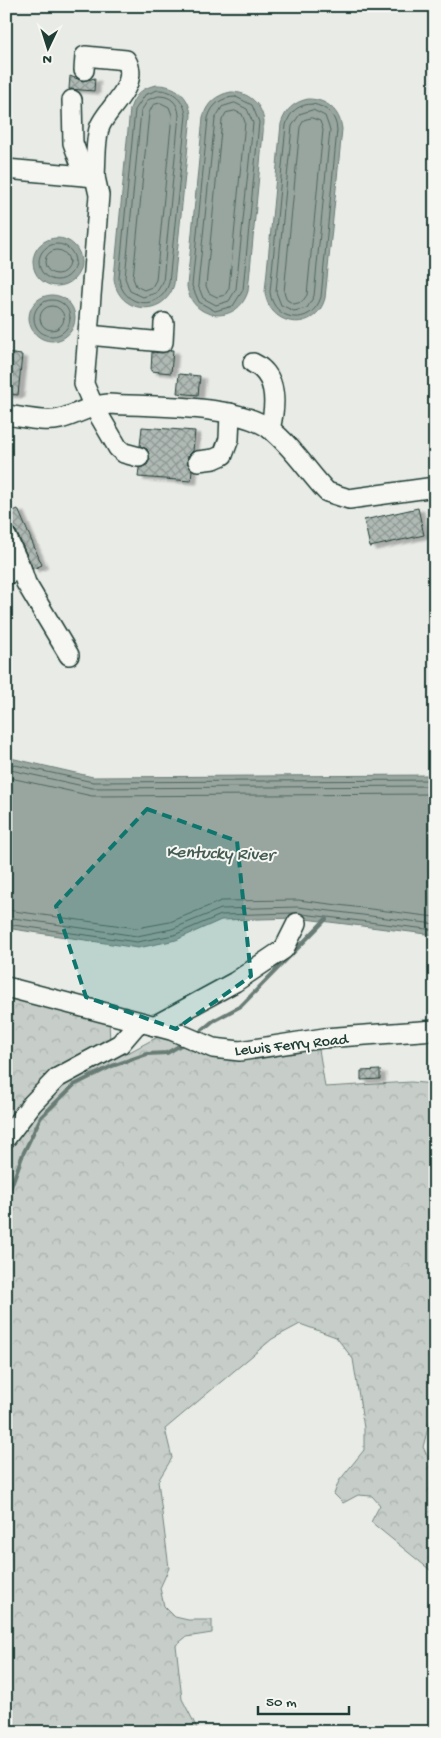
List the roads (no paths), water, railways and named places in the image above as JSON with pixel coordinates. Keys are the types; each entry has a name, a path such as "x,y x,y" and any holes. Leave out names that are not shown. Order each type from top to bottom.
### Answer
{"street":[{"path":"84,70 85,56 119,58 126,60 128,65 126,85 100,126 95,177 99,195 99,216 84,384 92,405 118,448 124,454 139,456"},
{"path":"72,100 73,143 80,162 95,177"},
{"path":"6,169 95,177"},
{"path":"88,335 163,342 164,323"},
{"path":"253,363 262,367 274,392 274,414 270,429"},
{"path":"6,415 48,420 59,419 92,405 108,404 230,413 254,420 270,429 326,492 336,497 349,499 435,487"},
{"path":"198,461 214,459 223,455 229,439 230,413"},
{"path":"6,536 14,572 26,583 69,655"},
{"path":"6,1138 32,1104 57,1078 155,1027 235,982 284,949 297,923"},
{"name":"Lewis Ferry Road","path":"6,987 155,1027 212,1048 240,1051 324,1038 435,1030"}],"water":[{"path":"157,85 176,89 188,102 191,115 174,284 169,295 161,303 152,307 142,308 132,305 123,299 117,290 114,278 130,109 140,92"},
{"path":"231,92 243,94 253,100 261,110 264,122 248,291 243,302 235,310 215,315 205,312 197,306 190,298 187,286 203,117 213,100"},
{"path":"308,99 321,101 331,107 339,117 342,129 325,298 320,309 312,317 303,321 293,322 283,319 275,313 268,304 265,292 281,124 291,107 298,102"},
{"path":"57,238 66,240 74,245 79,253 81,262 79,271 74,279 66,284 57,286 48,284 40,279 35,271 33,262 35,253 40,245 48,240"},
{"path":"47,295 57,295 69,301 74,309 74,327 69,335 61,340 47,341 39,338 32,331 29,323 29,313 32,305 39,298"},
{"name":"Kentucky River","path":"6,757 93,777 435,775 435,935 297,918 221,920 176,940 138,948 6,928"}],"waterway":[{"path":"196,1035 213,1021 241,1006 326,919"},
{"path":"6,1200 23,1154 41,1117 74,1085 112,1066 147,1054 167,1053 186,1042"}]}
